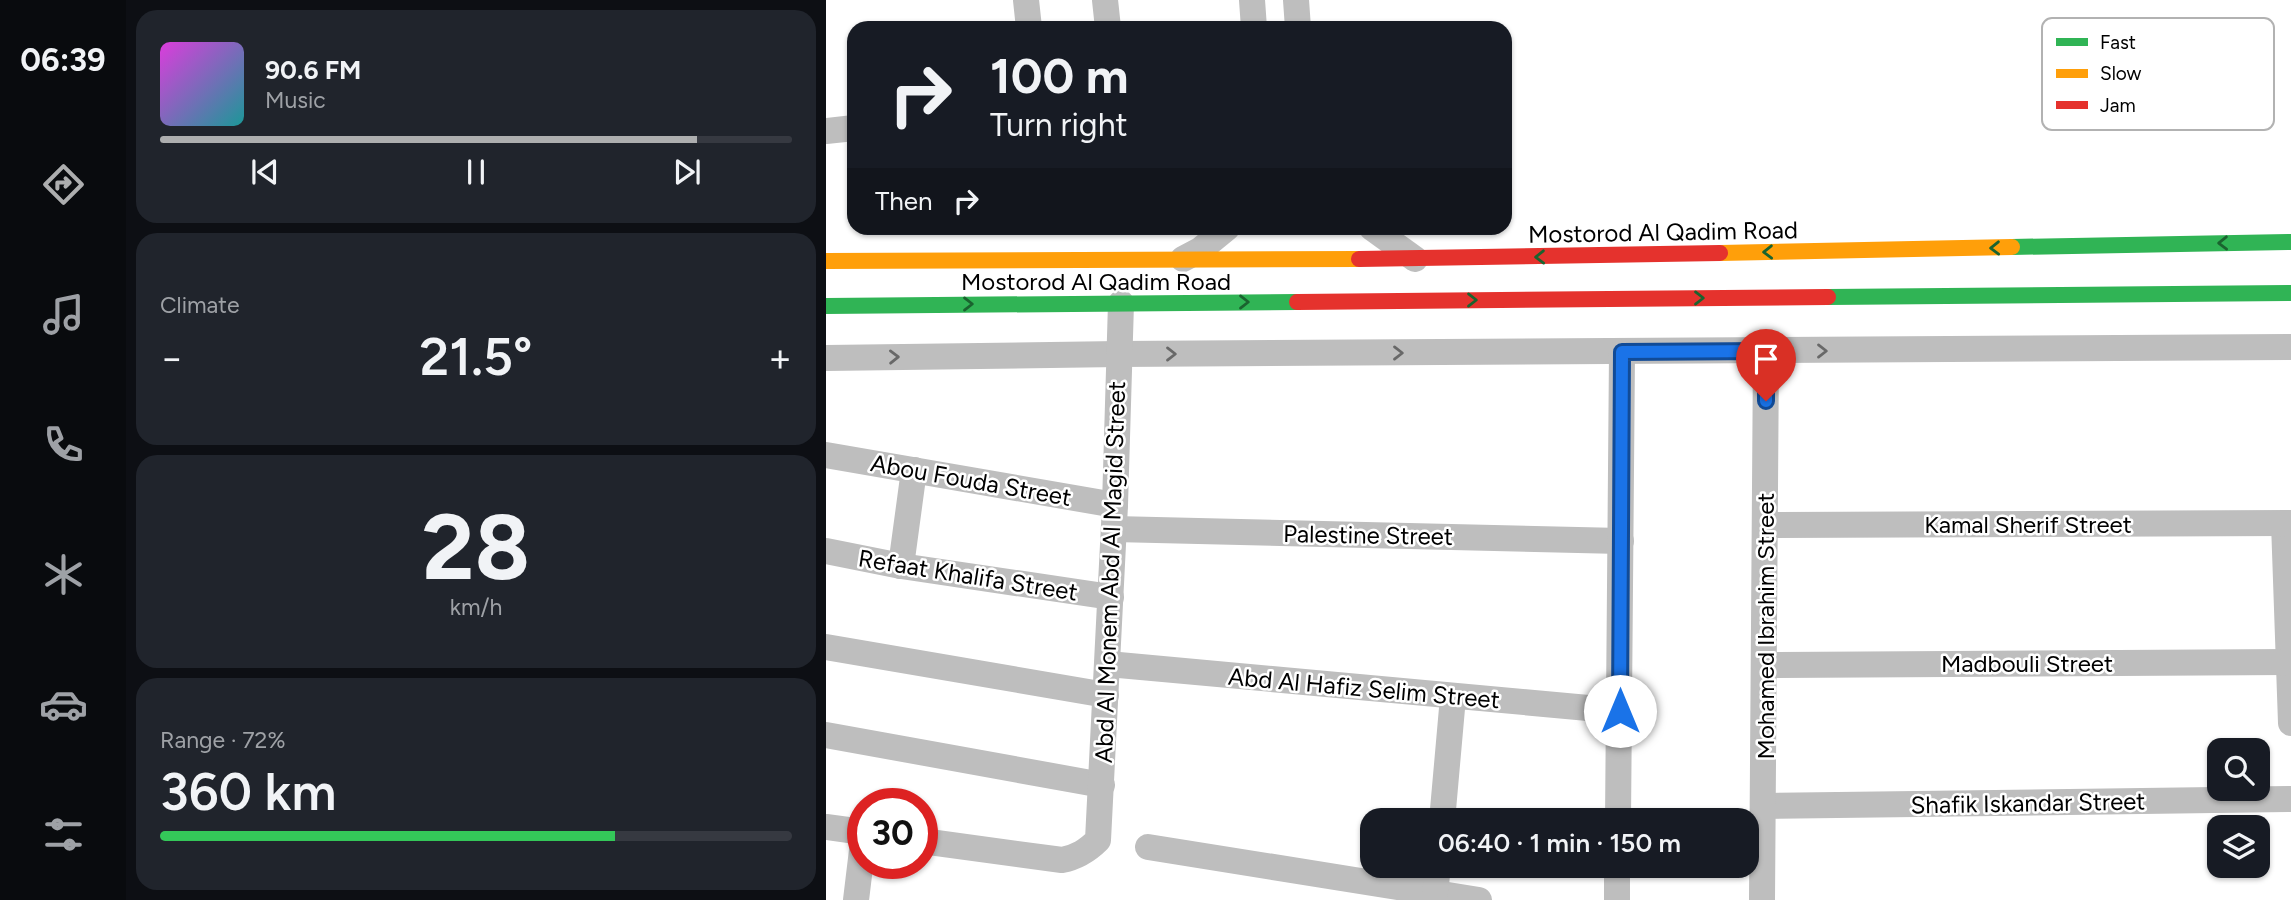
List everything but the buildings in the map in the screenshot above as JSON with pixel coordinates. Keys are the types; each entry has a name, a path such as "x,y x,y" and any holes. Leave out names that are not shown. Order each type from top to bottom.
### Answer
{"main road":[{"name":"Mostorod Al Qadim Road","path":"826,261 1415,260 2291,242"},
{"name":"Mostorod Al Qadim Road","path":"826,306 2291,293"}],"street":[{"path":"1026,0 1028,21"},
{"path":"1105,0 1107,21"},
{"path":"1252,0 1254,21"},
{"path":"1296,0 1298,21"},
{"path":"826,131 847,129"},
{"path":"1181,260 1200,250 1218,235"},
{"path":"1381,235 1415,260"},
{"name":"Abd Al Monem Abd Al Magid Street","path":"938,843 1062,860 1076,857 1098,841 1115,517 1121,303"},
{"path":"826,358 2291,347"},
{"name":"Mohamed Ibrahim Street","path":"1762,900 1765,806 1766,351"},
{"path":"1618,808 1622,352"},
{"name":"Abou Fouda Street","path":"826,455 914,470 1115,517"},
{"path":"901,566 914,470"},
{"name":"Palestine Street","path":"1115,517 1621,541"},
{"path":"2287,523 2291,723"},
{"name":"Kamal Sherif Street","path":"1765,525 2287,523"},
{"name":"Refaat Khalifa Street","path":"826,551 901,566 1111,597"},
{"path":"826,647 1106,695"},
{"name":"Madbouli Street","path":"1765,665 2289,662"},
{"name":"Abd Al Hafiz Selim Street","path":"1108,664 1620,711"},
{"path":"1443,808 1453,697"},
{"path":"826,735 1102,785"},
{"name":"Shafik Iskandar Street","path":"1765,806 2291,799"},
{"path":"826,827 847,830"},
{"path":"1148,847 1479,900"},
{"path":"1435,893 1437,878"},
{"path":"1617,878 1617,900"},
{"path":"856,900 859,879"}],"traffic: fast":[{"path":"2012,247 2291,242"},
{"path":"1828,297 2291,293"},
{"path":"826,306 1297,302"}],"traffic: slow":[{"path":"1720,253 2012,247"},
{"path":"826,261 1359,259"}],"traffic: jam":[{"path":"1359,259 1720,253"},
{"path":"1297,302 1828,297"}],"route":[{"path":"1620,711 1622,352 1766,351 1766,401"}]}
